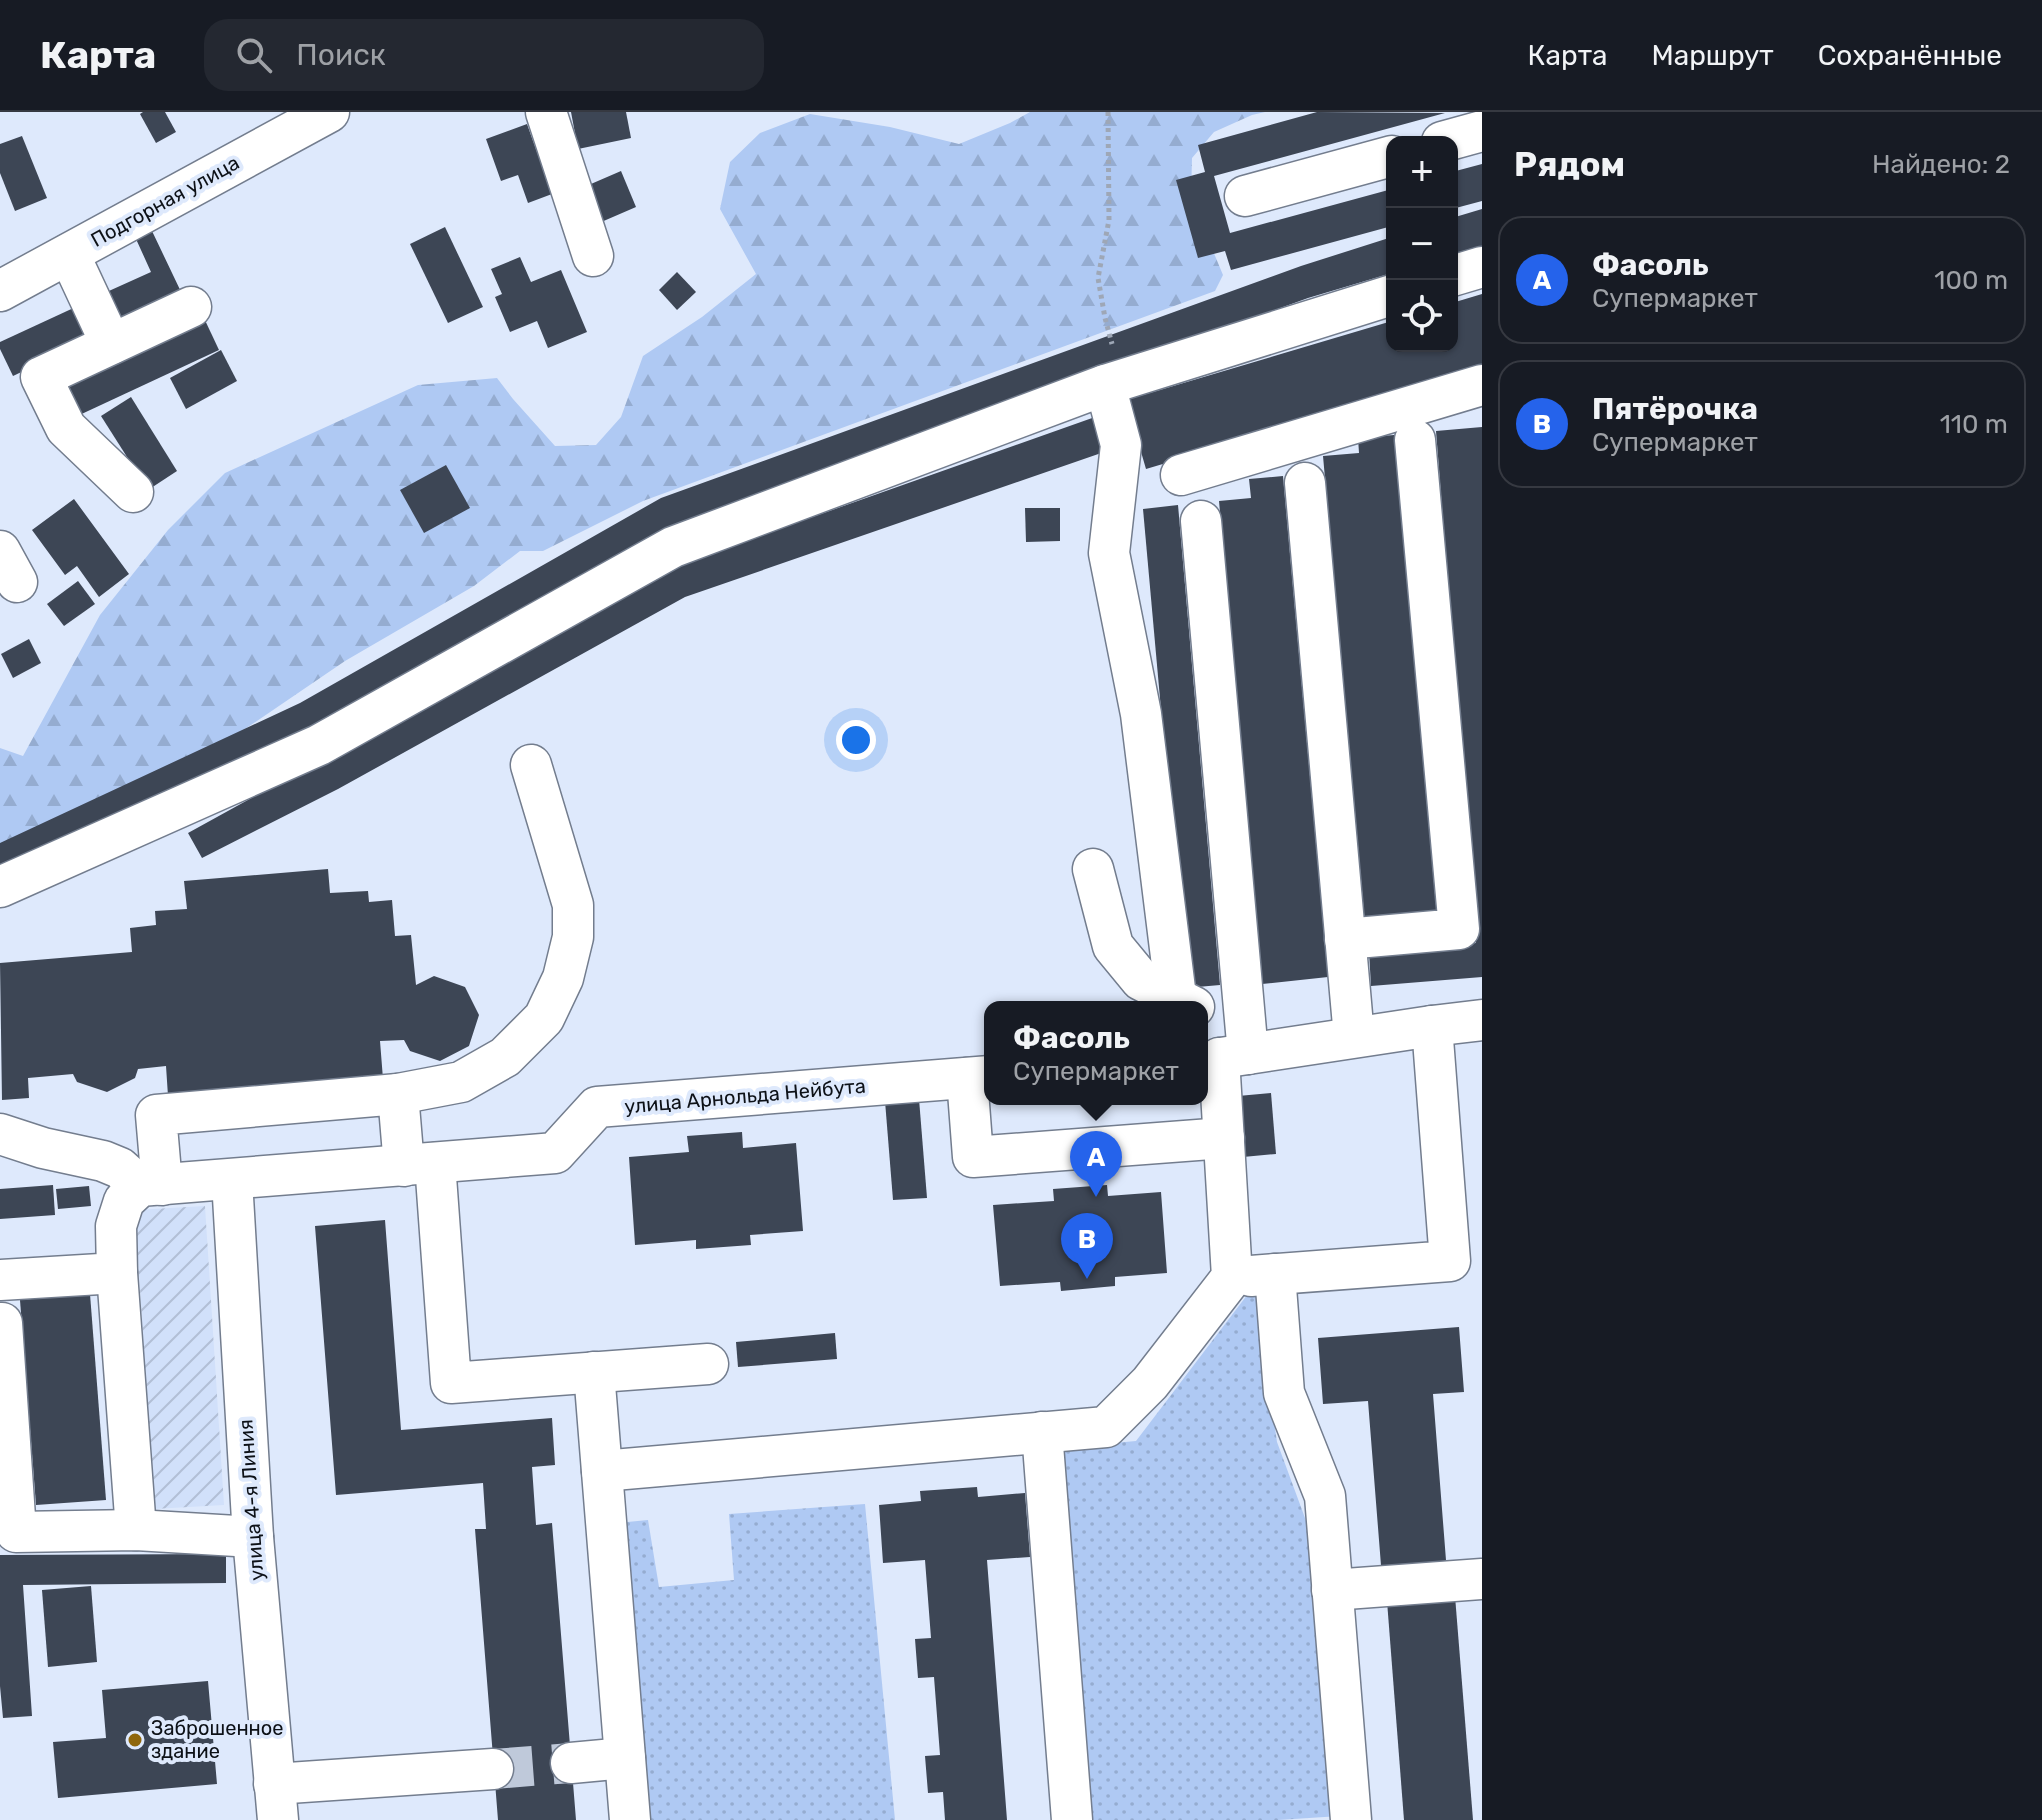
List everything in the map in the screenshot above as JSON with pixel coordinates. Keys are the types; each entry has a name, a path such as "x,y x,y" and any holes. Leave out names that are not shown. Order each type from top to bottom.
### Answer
{"street":[{"name":"Подгорная улица","path":"0,291 329,112"},
{"path":"546,112 593,256"},
{"path":"1458,138 1482,131"},
{"path":"1245,196 1386,158"},
{"path":"69,254 111,344"},
{"path":"1458,274 1482,267"},
{"path":"0,887 319,745 673,547 1114,382 1386,297"},
{"path":"133,492 66,428 41,377 191,307"},
{"path":"1114,382 1121,445 1109,553 1141,714 1190,1001"},
{"path":"1181,475 1482,385"},
{"path":"1345,939 1459,929 1415,440"},
{"path":"1305,483 1354,1037"},
{"path":"602,1471 1106,1427 1150,1383 1232,1277 1224,1138 1229,1052 1201,521"},
{"path":"151,1185 156,1115 398,1094 461,1082 505,1057 544,1018 563,978 573,937 573,905 531,765"},
{"path":"1093,869 1113,946 1141,980 1183,1001"},
{"path":"1229,1052 1482,1020"},
{"path":"1208,1026 1229,1052"},
{"path":"1232,1277 1450,1261 1432,1026"},
{"path":"978,1077 973,1157 1224,1138"},
{"name":"улица Арнольда Нейбута","path":"151,1185 555,1153 597,1107 978,1077"},
{"path":"398,1094 420,1164 451,1383 708,1364"},
{"path":"0,1134 43,1148 103,1161 151,1185"},
{"name":"улица 4-я Линия","path":"232,1180 253,1537 276,1802"},
{"path":"136,1530 116,1226 124,1201 151,1185"},
{"path":"0,1280 117,1273"},
{"path":"1275,1274 1284,1393 1325,1496 1351,1820"},
{"path":"2,1323 8,1532 136,1530 253,1537"},
{"path":"594,1372 630,1820"},
{"path":"1042,1432 1072,1820"},
{"path":"1332,1590 1482,1579"},
{"path":"571,1763 625,1758"},
{"path":"276,1802 493,1769"}],"path":[{"path":"1108,112 1109,220 1098,278 1114,382"}],"shaded area":[{"path":"205,1206 224,1505 154,1509 135,1210"}],"green space":[{"path":"1030,112 1265,112 1214,132 1192,158 1191,198 1223,275 1215,291 643,501 543,551 520,551 474,586 345,661 204,757 0,852 0,748 23,756 100,615 168,530 225,473 418,385 497,378 555,446 596,445 621,417 643,356 702,317 756,274 720,209 730,162 760,133 810,114 890,127 959,144"},
{"path":"1254,1286 1277,1442 1312,1537 1340,1816 1278,1820 1084,1820 1059,1448 1136,1441"},
{"path":"865,1504 895,1820 643,1820 617,1523 648,1520 659,1587 734,1580 729,1514"}],"building":[{"path":"165,112 176,132 156,143 140,114"},
{"path":"571,112 626,112 631,138 578,149"},
{"path":"1317,112 1445,113 1214,176 1230,233 1386,191 1386,228 1231,270 1225,251 1198,258 1176,180 1205,172 1198,145"},
{"path":"527,124 552,194 528,203 518,175 501,181 486,139"},
{"path":"22,136 47,198 15,211 0,173 0,144"},
{"path":"1482,164 1482,201 1458,207 1458,170"},
{"path":"621,171 636,207 599,223 584,187"},
{"path":"1482,209 1482,246 1458,253 1458,216"},
{"path":"445,227 483,307 448,323 410,244"},
{"path":"152,231 183,296 115,328 100,295 151,272 136,239"},
{"path":"1386,239 1386,275 1308,298 676,527 317,731 0,876 0,843 300,703 661,498 1301,266"},
{"path":"520,257 531,282 561,270 587,332 548,348 537,321 510,332 495,297 502,294 491,269"},
{"path":"677,272 696,292 677,310 659,290"},
{"path":"1482,294 1482,369 1146,469 1126,400 1386,323 1386,352 1458,352 1458,301"},
{"path":"80,305 95,337 13,376 0,349 0,342"},
{"path":"203,316 219,350 73,418 57,385"},
{"path":"221,350 237,381 186,409 170,378"},
{"path":"131,397 177,471 148,490 101,416"},
{"path":"1095,417 1107,451 685,597 338,789 202,858 188,833 671,567"},
{"path":"1482,427 1482,977 1371,986 1369,952 1476,943 1436,431"},
{"path":"1394,435 1437,917 1365,924 1323,456 1359,453 1358,438"},
{"path":"446,465 470,508 424,533 400,490"},
{"path":"1283,476 1328,977 1262,984 1219,501 1251,498 1249,479"},
{"path":"74,499 129,574 99,597 77,566 65,575 32,530"},
{"path":"1178,505 1220,985 1186,988 1143,509"},
{"path":"1025,508 1060,508 1060,541 1026,542"},
{"path":"78,581 95,604 64,626 47,604"},
{"path":"29,639 41,663 13,678 1,654"},
{"path":"328,869 330,893 368,891 369,902 392,900 395,936 411,935 416,985 434,976 465,987 479,1015 469,1046 440,1061 410,1051 404,1040 380,1041 383,1079 168,1096 166,1066 138,1069 135,1078 107,1092 77,1082 73,1074 28,1078 29,1098 2,1100 0,963 132,952 130,928 156,925 155,911 187,909 184,881"},
{"path":"1271,1093 1276,1154 1243,1157 1238,1096"},
{"path":"919,1099 927,1198 893,1200 885,1101"},
{"path":"742,1132 743,1148 796,1143 803,1231 750,1235 751,1245 696,1249 696,1240 635,1245 629,1157 689,1152 687,1136"},
{"path":"53,1185 55,1215 0,1219 0,1189"},
{"path":"1107,1185 1108,1196 1161,1192 1167,1273 1115,1277 1115,1286 1061,1291 1060,1282 1000,1286 993,1205 1054,1201 1053,1189"},
{"path":"89,1186 91,1206 58,1209 56,1189"},
{"path":"385,1220 401,1430 552,1418 555,1465 532,1467 536,1525 552,1523 576,1820 498,1820 475,1529 486,1529 483,1483 336,1495 315,1226"},
{"path":"90,1294 106,1500 36,1505 20,1300"},
{"path":"1459,1327 1464,1392 1433,1394 1447,1573 1382,1578 1368,1401 1323,1404 1318,1338"},
{"path":"835,1333 837,1359 738,1367 736,1342"},
{"path":"977,1487 978,1497 1025,1493 1030,1557 987,1560 1007,1820 945,1820 943,1792 928,1793 925,1756 940,1755 934,1677 918,1678 915,1639 931,1638 925,1560 883,1563 879,1505 921,1501 920,1491"},
{"path":"226,1554 226,1583 23,1585 32,1716 3,1718 0,1686 0,1555"},
{"path":"91,1586 97,1662 48,1667 42,1590"},
{"path":"1455,1596 1473,1820 1404,1820 1387,1601"},
{"path":"208,1681 217,1784 58,1798 53,1742 106,1738 102,1690"}],"tunnel":[{"path":"493,1769 571,1763"}],"place":[{"name":"Фасоль","path":"1096,1197"},
{"name":"Пятёрочка","path":"1087,1279"},
{"name":"Заброшенное здание","path":"135,1740"}]}
